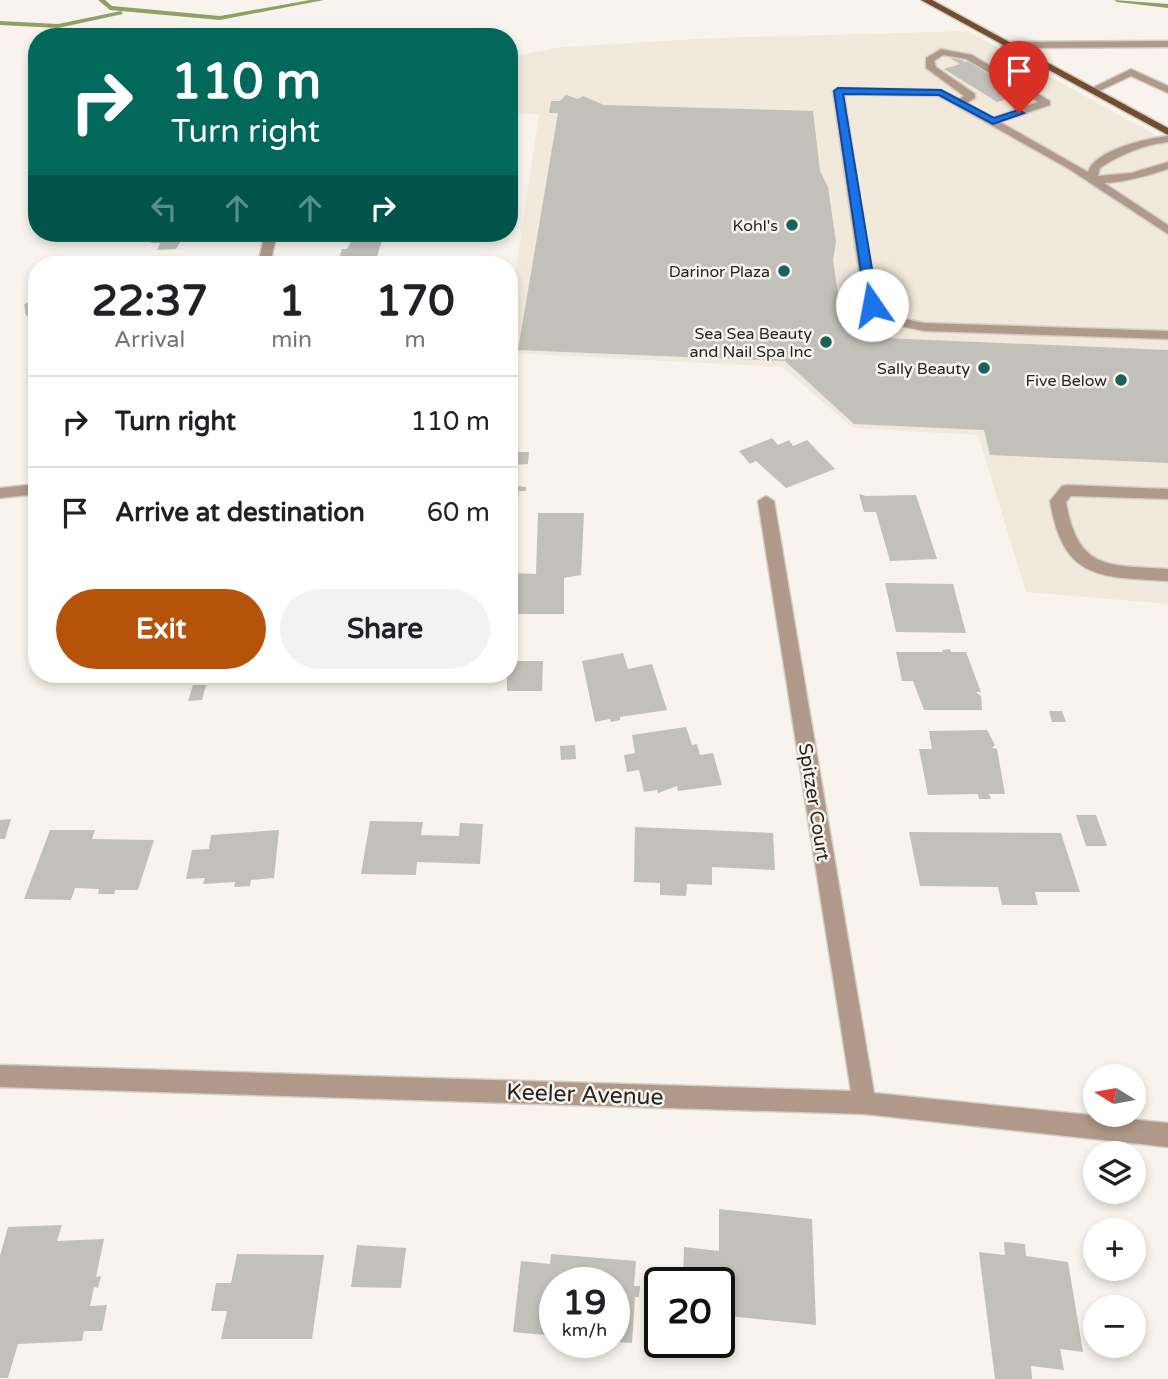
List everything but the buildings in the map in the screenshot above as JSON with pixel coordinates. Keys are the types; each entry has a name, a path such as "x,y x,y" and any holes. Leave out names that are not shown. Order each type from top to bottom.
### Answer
{"main road":[{"path":"925,0 1168,132"}],"street":[{"path":"1006,46 1168,44"},
{"path":"960,103 971,96 931,68 929,60 941,52 969,57 1046,103 993,121"},
{"path":"1093,90 1131,72 1168,90"},
{"path":"1168,230 1092,179 941,93 838,91 872,305 883,316 899,323 925,327 1168,335"},
{"path":"1092,179 1095,167 1105,160 1147,141 1168,139"},
{"path":"1092,179 1114,181 1168,165"},
{"path":"0,494 28,490"},
{"path":"1168,494 1067,490 1058,501 1060,523 1071,548 1090,566 1168,575"},
{"name":"Spitzer Court","path":"766,501 864,1103"},
{"name":"Keeler Avenue","path":"0,1076 864,1103 1168,1135"}],"shaded area":[{"name":"Darinor Plaza","path":"968,31 1168,142 1168,604 1026,592 978,435 853,428 782,367 518,353 518,256 539,115 518,113 518,55 562,47 714,38"}],"waterway":[{"path":"101,0 110,8 220,18 321,0"},
{"path":"1117,0 1168,6"},
{"path":"0,23 58,26 121,13"}],"place":[{"name":"Kohl's","path":"792,225"},
{"name":"Darinor Plaza","path":"784,271"},
{"name":"Sea Sea Beauty and Nail Spa Inc","path":"826,342"},
{"name":"Sally Beauty","path":"984,368"},
{"name":"Five Below","path":"1121,380"}],"route":[{"path":"872,305 838,91 941,93 993,121 1019,113"}]}
